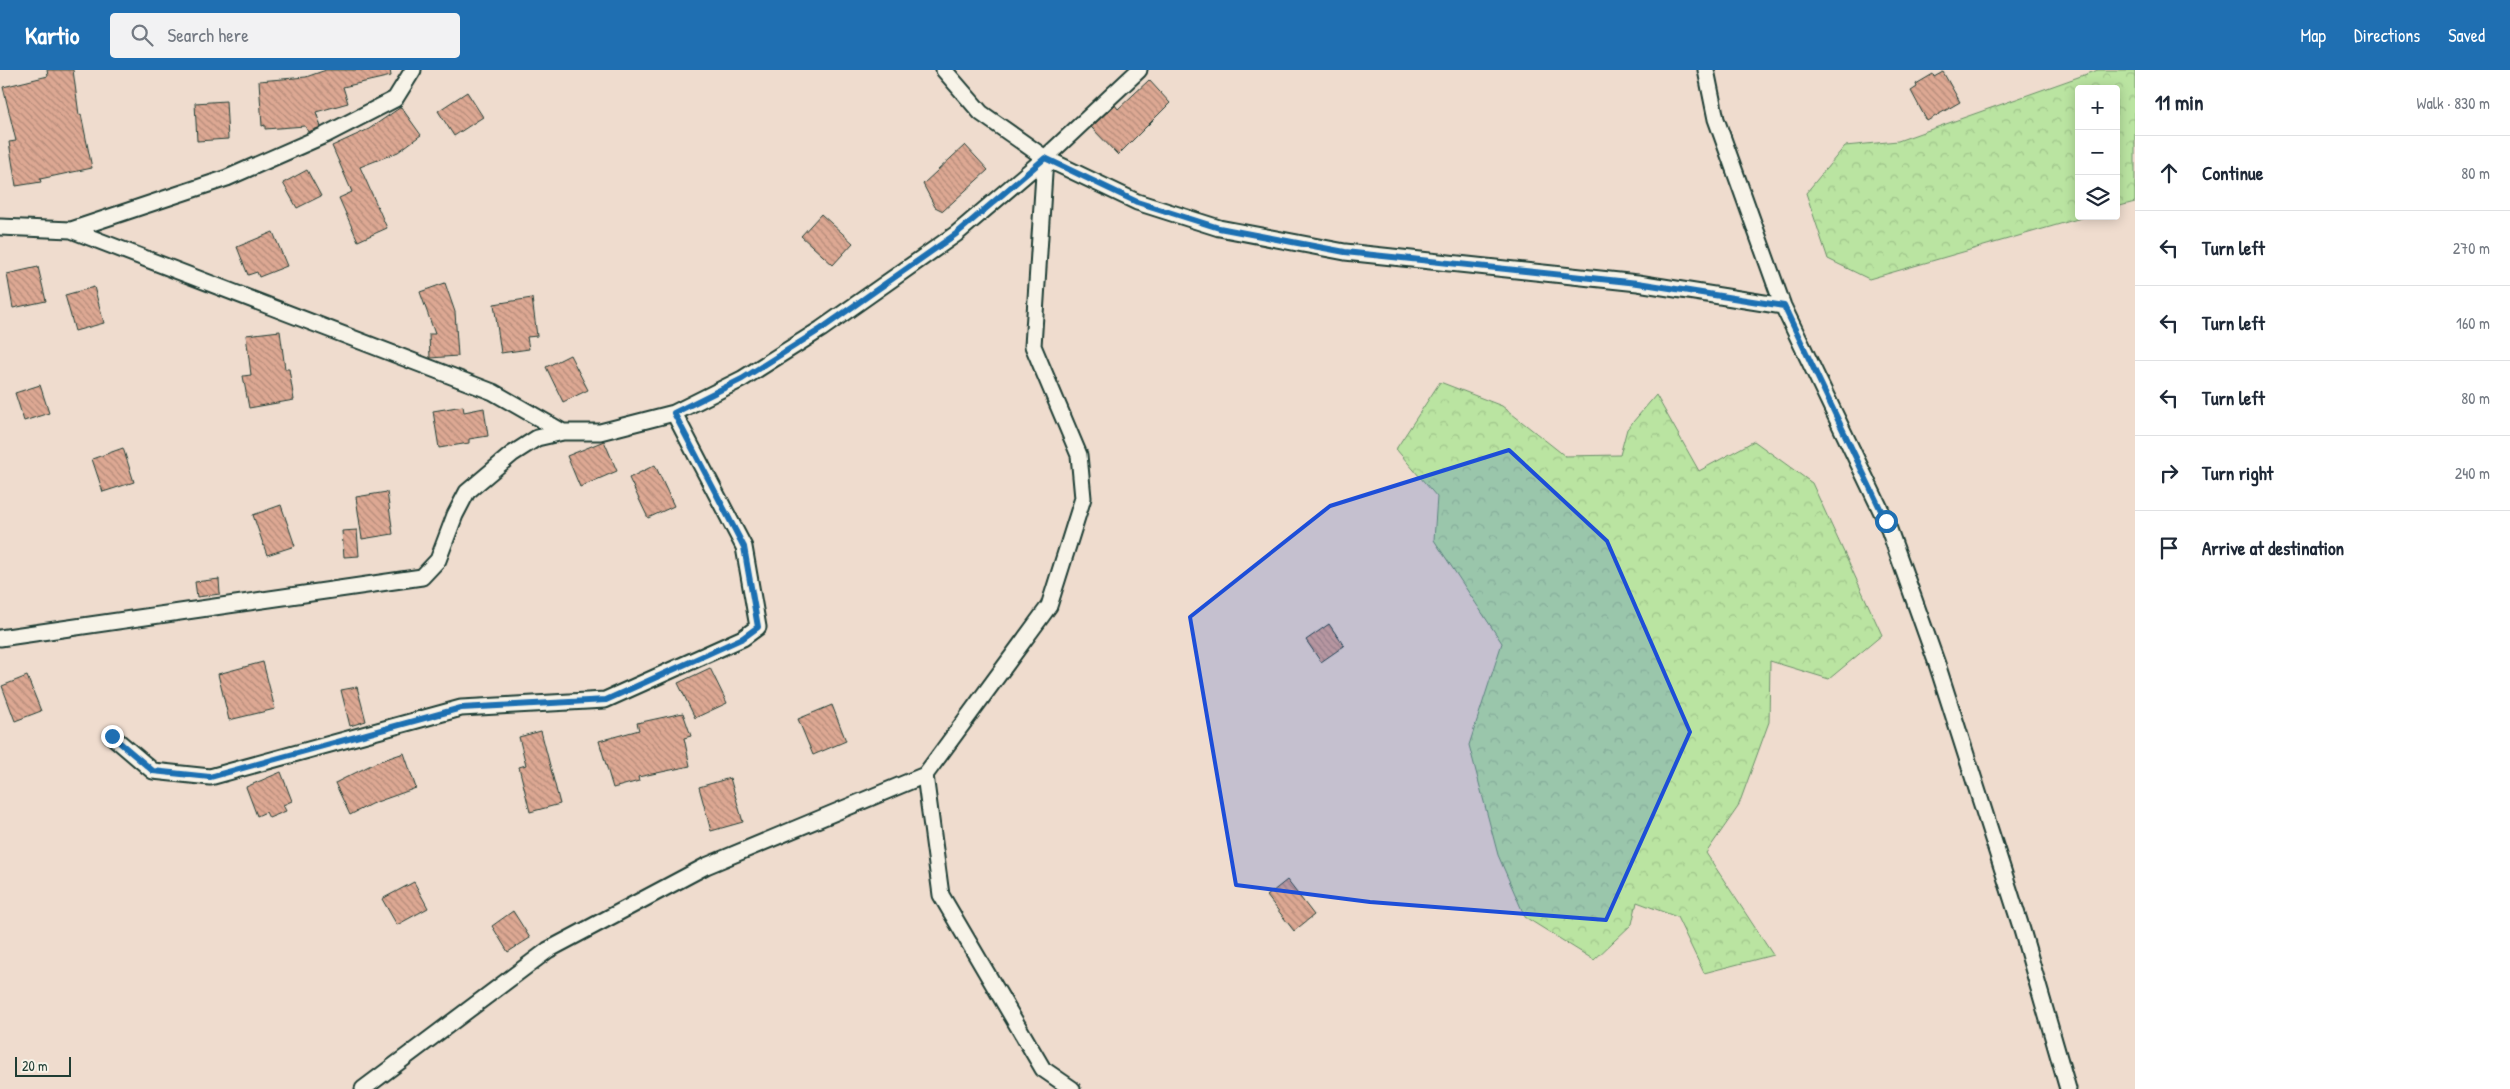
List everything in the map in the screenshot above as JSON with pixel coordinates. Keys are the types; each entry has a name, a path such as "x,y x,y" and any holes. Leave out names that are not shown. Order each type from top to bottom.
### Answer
{"street":[{"path":"71,230 227,178 325,135 395,99 413,70"},
{"path":"944,70 981,114 1045,158 1137,202 1219,228 1345,252 1638,283 1784,306"},
{"path":"0,638 422,577 438,560 466,492 512,454 537,438 563,432 600,432 674,413 742,379 821,329 956,234 1045,158 1138,70"},
{"path":"1706,70 1716,119 1784,306 1886,521 1937,664 2010,892 2068,1089"},
{"path":"363,1089 548,950 706,866 925,775 1048,606 1083,498 1078,455 1033,346 1045,158"},
{"path":"0,227 71,230 493,392 563,432"},
{"path":"112,736 153,771 210,777 461,708 606,700 743,638 758,627 744,547 674,413"},
{"path":"925,775 942,895 1043,1069 1072,1089"}],"highlighted area":[{"path":"1509,450 1607,541 1690,732 1606,920 1370,902 1236,885 1190,617 1330,506"}],"green space":[{"path":"2098,70 2135,70 2135,202 2120,206 2120,85 2075,85 2075,220 1869,279 1828,259 1806,193 1845,146 1898,141"},
{"path":"1440,382 1502,406 1565,456 1620,455 1627,429 1656,395 1699,471 1754,441 1812,483 1882,635 1829,679 1770,661 1769,722 1738,807 1706,853 1773,955 1704,973 1677,917 1637,902 1632,924 1594,960 1525,917 1498,855 1469,745 1502,643 1434,540 1437,497 1396,449"}],"building":[{"path":"47,70 73,70 79,115 81,114 92,168 40,179 41,182 16,186 9,142 16,141 3,87 48,76"},
{"path":"326,70 390,70 391,76 343,87 348,103 316,112 321,127 308,132 305,126 265,129 265,125 262,126 259,81 306,77"},
{"path":"1943,72 1960,102 1927,121 1911,91 1917,87 1916,84 1933,74 1934,77"},
{"path":"1149,80 1170,103 1118,155 1091,127 1115,105 1118,109"},
{"path":"467,92 483,117 454,136 438,111"},
{"path":"226,101 228,139 197,141 195,103"},
{"path":"401,107 421,135 398,152 360,167 387,228 358,241 339,198 352,192 332,146 369,129"},
{"path":"965,145 988,170 943,211 935,207 923,184"},
{"path":"307,170 321,196 297,208 283,183"},
{"path":"821,214 853,243 833,265 801,236"},
{"path":"273,232 287,266 259,277 257,272 248,275 237,247"},
{"path":"38,267 46,301 13,308 7,274"},
{"path":"445,283 455,312 458,356 430,358 429,334 435,334 420,292"},
{"path":"94,287 104,323 75,331 65,295"},
{"path":"532,298 537,336 527,337 529,349 501,353 494,304"},
{"path":"280,331 285,369 289,369 294,400 249,408 243,376 251,375 246,335"},
{"path":"570,355 588,390 563,402 546,367"},
{"path":"40,385 49,413 24,421 15,393"},
{"path":"463,406 464,412 484,408 488,436 469,439 469,443 439,448 433,411"},
{"path":"604,441 617,471 580,487 567,456"},
{"path":"123,448 134,482 103,492 92,459"},
{"path":"655,465 674,506 648,518 629,478"},
{"path":"387,492 393,534 362,539 356,497"},
{"path":"281,505 295,546 267,555 253,515"},
{"path":"357,530 359,556 344,557 342,531"},
{"path":"219,579 220,594 197,597 195,582"},
{"path":"1329,624 1344,646 1321,662 1306,640"},
{"path":"263,662 275,709 229,720 218,674"},
{"path":"710,668 727,703 695,718 678,683"},
{"path":"27,676 41,711 15,721 2,686"},
{"path":"357,687 366,721 350,726 341,690"},
{"path":"832,705 846,741 813,755 798,719"},
{"path":"683,713 691,736 684,738 690,766 638,777 639,781 613,788 599,741 639,730 637,723"},
{"path":"541,731 560,804 530,812 519,767 526,765 519,737"},
{"path":"404,753 416,788 371,804 350,815 335,783 377,762"},
{"path":"281,772 292,801 283,805 286,811 269,818 266,812 257,816 246,787"},
{"path":"730,778 743,822 711,831 699,787"},
{"path":"1287,880 1314,915 1294,931 1267,896"},
{"path":"414,882 428,908 397,925 382,899"},
{"path":"513,911 530,938 508,952 492,926"}],"route":[{"path":"112,736 153,771 210,777 461,708 606,700 743,638 758,627 744,547 674,413 742,379 821,329 956,234 1045,158 1137,202 1219,228 1345,252 1638,283 1784,306 1886,521"}]}
